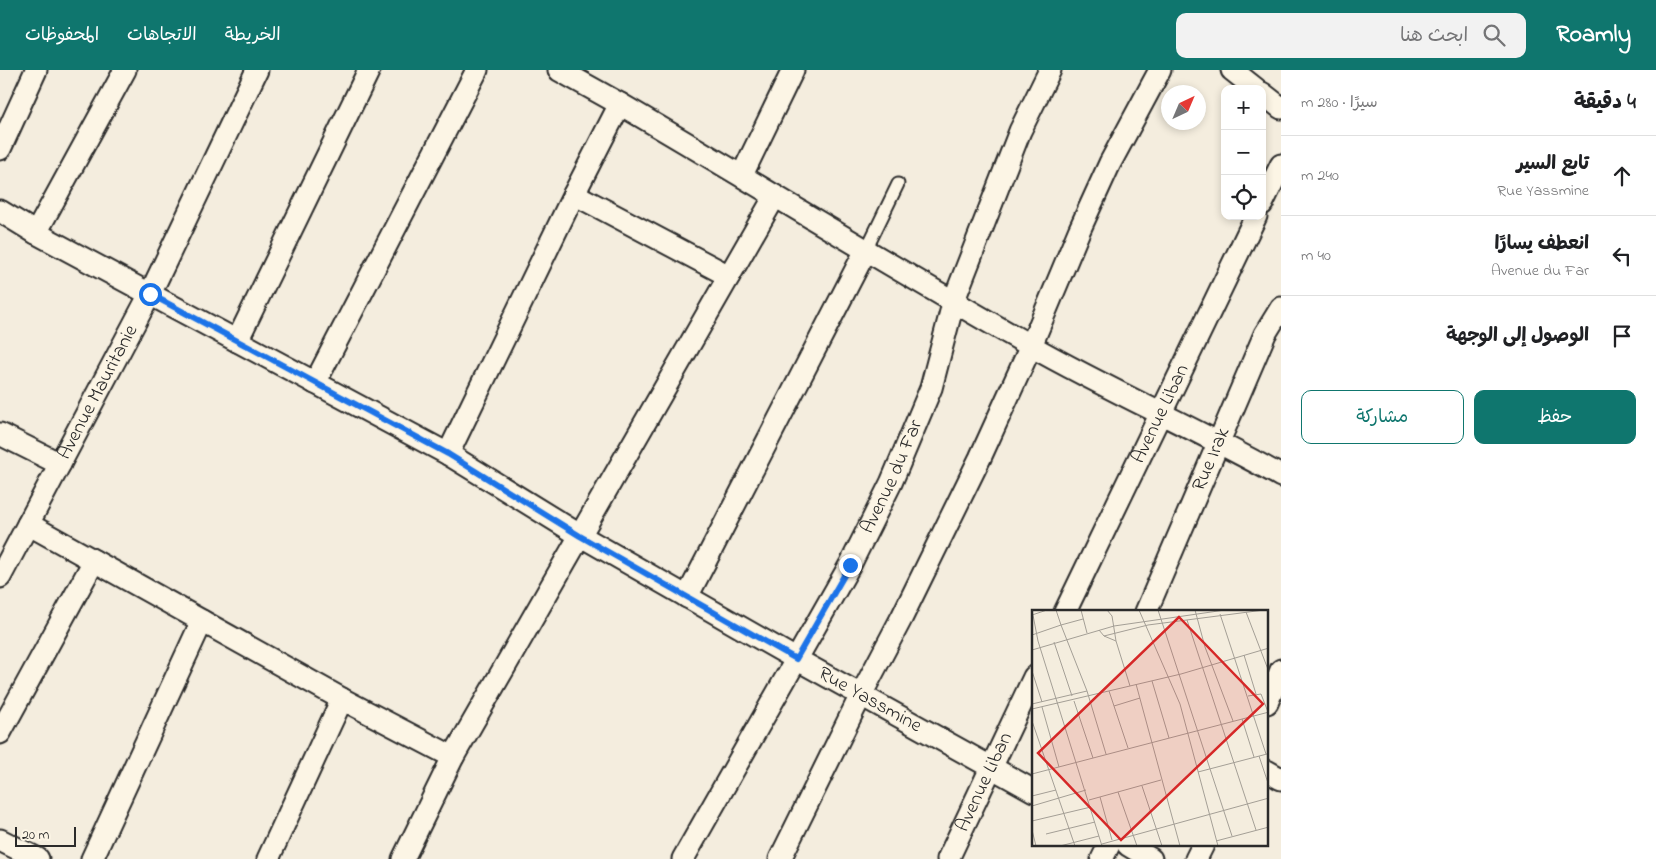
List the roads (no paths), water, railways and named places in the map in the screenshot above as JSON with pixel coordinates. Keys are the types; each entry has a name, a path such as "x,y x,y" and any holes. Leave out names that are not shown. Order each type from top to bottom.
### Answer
{"street":[{"path":"0,149 36,70"},
{"path":"36,233 125,70"},
{"name":"Avenue Mauritanie","path":"2,569 28,524 150,294 257,70"},
{"path":"237,341 369,70"},
{"path":"315,383 477,70"},
{"path":"559,70 742,175 1031,346 1161,414 1219,441 1281,476"},
{"path":"742,175 793,70"},
{"name":"Avenue du Far","path":"683,859 850,565 891,483 931,388 954,300 1020,131 1050,70"},
{"path":"780,859 971,476 1031,346 1079,231 1110,163 1160,70"},
{"path":"1232,70 1251,85"},
{"path":"1266,96 1281,108"},
{"path":"448,454 574,194 620,104"},
{"path":"1266,196 1281,165"},
{"path":"574,194 729,276"},
{"path":"403,859 453,757 775,196"},
{"name":"Rue Yassmine","path":"0,211 36,233 448,454 580,536 1032,790"},
{"name":"Avenue Liban","path":"1066,610 1254,220"},
{"path":"687,597 866,250"},
{"name":"Rue Irak","path":"1147,610 1265,334 1281,308"},
{"path":"0,434 60,464"},
{"path":"28,524 342,699 453,757"},
{"path":"0,732 94,561"},
{"path":"92,859 202,621"},
{"path":"1268,701 1281,670"},
{"name":"Avenue Liban","path":"948,859 990,766 1032,681"},
{"path":"268,859 342,699"},
{"path":"1268,772 1281,778"},
{"path":"0,840 38,859"},
{"path":"1102,859 1108,846"},
{"path":"1130,846 1151,859"},
{"path":"1196,859 1202,846"}],"lane":[{"path":"866,250 898,184"}]}
